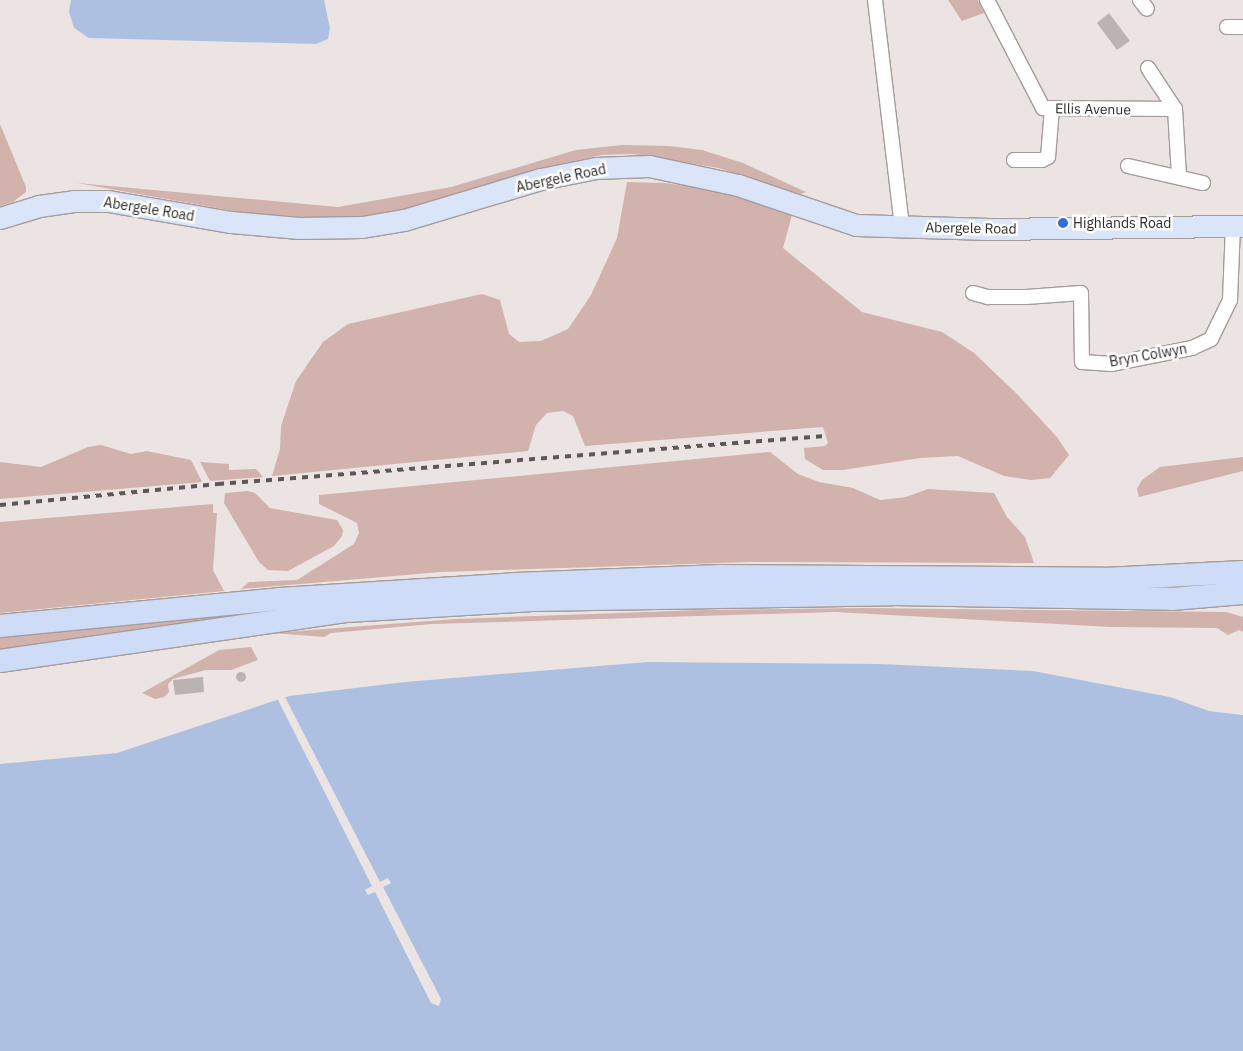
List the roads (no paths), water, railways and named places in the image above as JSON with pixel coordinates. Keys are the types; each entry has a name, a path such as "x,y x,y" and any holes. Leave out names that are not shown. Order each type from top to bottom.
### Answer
{"highway":[{"path":"0,662 222,627 284,609 515,584 721,576 1104,579 1243,572"},
{"path":"0,626 211,606 347,611 530,600 893,594 1172,599 1243,593"}],"main road":[{"name":"Abergele Road","path":"0,218 39,206 74,201 108,201 231,222 299,228 362,227 404,220 541,179 596,168 649,166 738,185 856,225 989,230 1238,226"}],"street":[{"path":"875,0 902,227"},
{"name":"Ellis Avenue","path":"987,0 1043,108 1175,109"},
{"path":"1227,27 1243,27"},
{"path":"1148,68 1175,109 1179,177"},
{"path":"1014,160 1042,160 1048,157 1052,108"},
{"path":"1128,166 1203,183"},
{"name":"Bryn Colwyn","path":"973,293 1001,297 1081,293 1082,362 1112,364 1192,348 1211,339 1230,300 1238,226"}],"water":[{"path":"71,0 324,0 330,28 328,39 316,44 89,38 74,28 69,12"},
{"path":"648,662 879,664 1033,671 1170,697 1209,711 1243,715 1243,1051 0,1051 0,764 117,753 289,696 405,682"}],"railway":[{"path":"0,505 218,484 825,436"}],"place":[{"name":"Highlands Road","path":"1063,223"}]}
